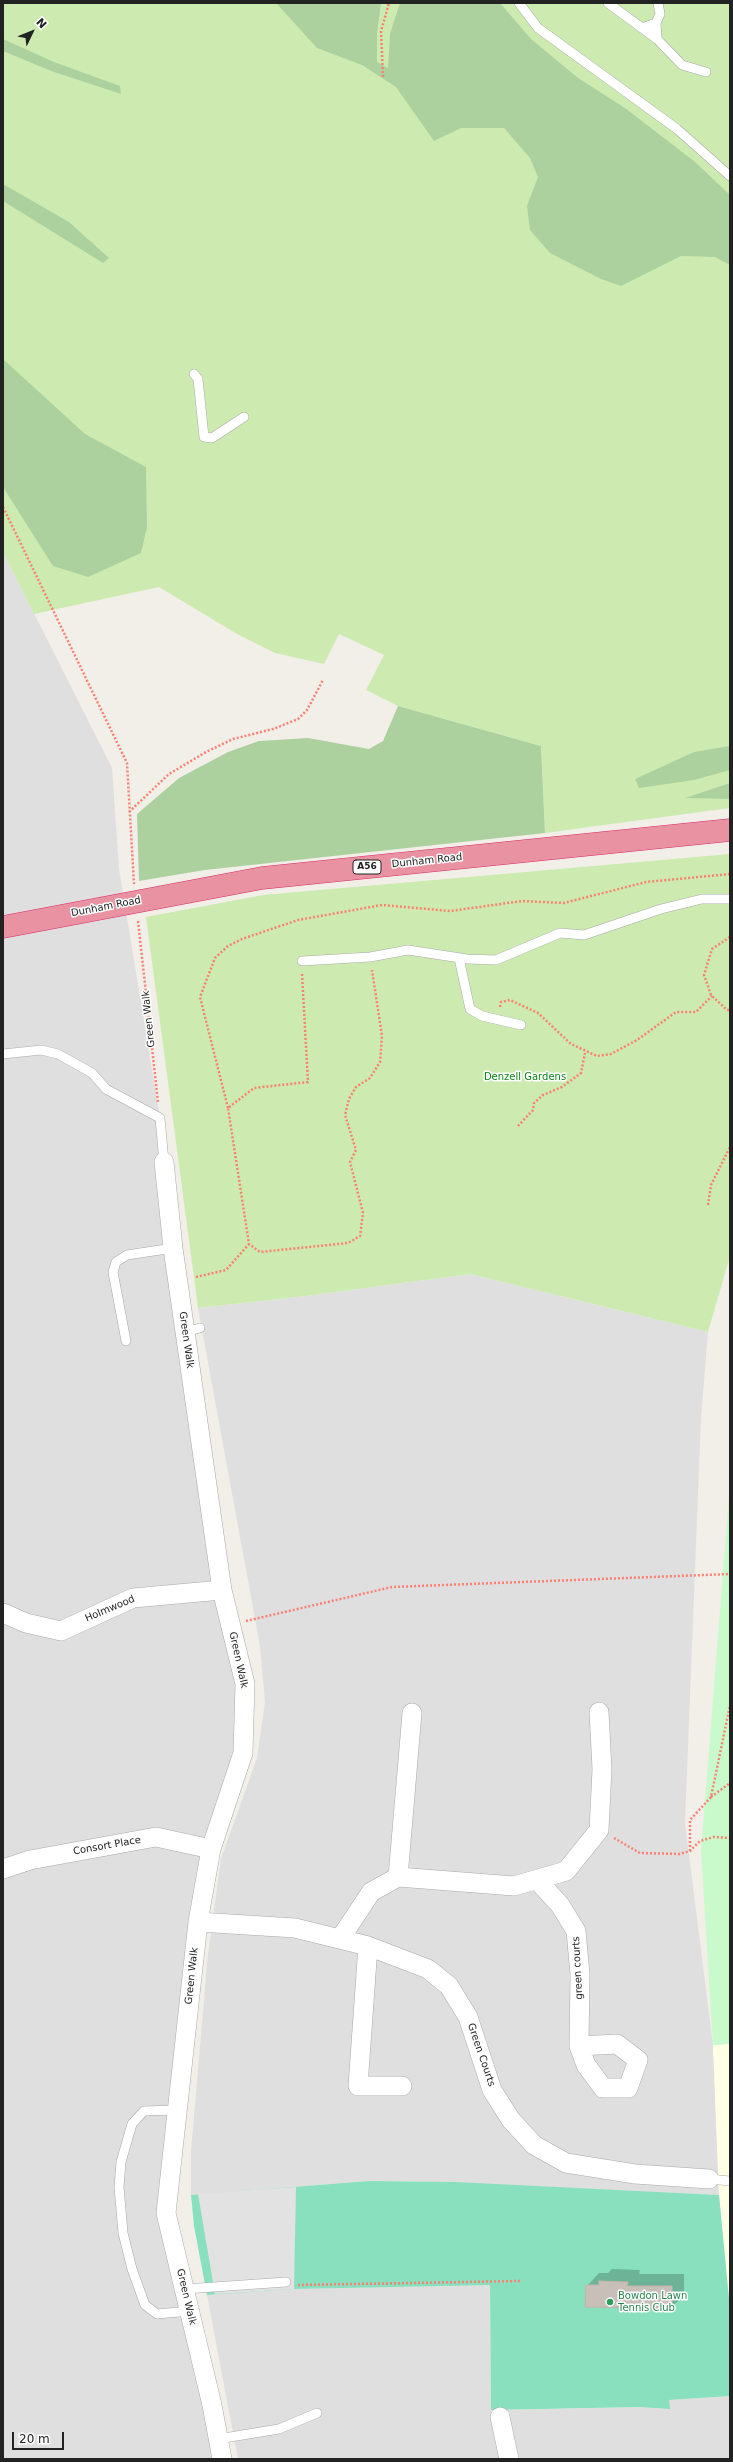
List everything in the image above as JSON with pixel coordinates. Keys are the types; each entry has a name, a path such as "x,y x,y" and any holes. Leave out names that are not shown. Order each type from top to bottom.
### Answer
{"highway":[{"name":"Dunham Road","path":"4,927 262,878 730,830"}],"street":[{"name":"Green Walk","path":"164,1162 178,1281 193,1330 222,1590 245,1684 242,1753 211,1849 198,1922 166,2213 190,2311 222,2459"},
{"name":"Holmwood","path":"3,1613 26,1623 61,1631 133,1598 222,1590"},
{"path":"340,1939 371,1892 398,1877 514,1886 566,1871 599,1830 602,1770 600,1712"},
{"path":"398,1877 412,1714"},
{"name":"Consort Place","path":"3,1869 30,1860 156,1837 211,1849"},
{"name":"green courts","path":"537,1880 560,1905 576,1931 580,1974 579,2046"},
{"name":"Green Courts","path":"198,1922 295,1928 368,1946 428,1970 449,1986 468,2017 492,2090 511,2120 534,2145 566,2163 635,2174 709,2179"},
{"path":"368,1946 358,2086 402,2086"},
{"path":"500,2417 510,2459"}],"lane":[{"path":"519,3 538,28 677,129 730,176"},
{"path":"608,3 656,39 682,65 706,72"},
{"path":"656,39 656,23 660,14 658,3"},
{"path":"642,28 656,23"},
{"path":"194,374 198,379 204,437 212,438 244,417"},
{"path":"302,961 370,957 408,950 459,958 496,960 560,933 584,936 661,908 702,899 730,899"},
{"path":"459,958 470,1009 482,1016 521,1025"},
{"path":"3,1054 41,1050 58,1054 92,1073 106,1089 160,1118"},
{"name":"Green Walk","path":"160,1118 164,1162"},
{"path":"126,1341 113,1272 116,1262 127,1255 173,1248"},
{"path":"177,2110 144,2111 132,2124 121,2162 119,2187 123,2234 132,2269 144,2305 157,2314 190,2311"},
{"path":"709,2179 730,2181"},
{"path":"184,2289 286,2282"},
{"path":"218,2439 279,2430 317,2413"}],"path":[{"path":"383,77 381,31 389,3"},
{"name":"Green Walk","path":"3,507 127,763 128,812 136,901 160,1118"},
{"path":"128,812 169,774 206,752 233,739 273,728 298,718 307,710 323,680"},
{"path":"370,957 382,1036 380,1062 370,1078 356,1087 349,1100 345,1115 356,1150 350,1162 363,1213 360,1236 348,1243 260,1252 249,1244 228,1108 200,997 215,958 228,946 242,939 298,920 382,905 450,911 522,901 564,903 646,882 730,874"},
{"path":"730,937 712,949 704,975 712,996 728,1010 730,1010"},
{"path":"228,1108 254,1088 308,1082 302,961"},
{"path":"496,1020 501,1002 510,1000 538,1013 571,1044 585,1053 597,1056 611,1054 636,1040 676,1012 696,1012 712,996"},
{"path":"518,1126 533,1110 534,1103 543,1095 562,1087 582,1073 585,1053"},
{"path":"708,1204 711,1185 730,1147"},
{"path":"178,1281 226,1270 249,1244"},
{"path":"230,1624 392,1587 730,1574"},
{"path":"711,1797 730,1705"},
{"path":"690,1851 690,1820 711,1797 730,1783"},
{"path":"599,1830 640,1853 679,1854 690,1851 700,1842 714,1837 730,1838"},
{"path":"286,2282 302,2286 520,2281"}],"shaded area":[{"path":"3,552 112,768 119,869 160,1118 245,1684 243,1753 211,1849 166,2213 222,2459 3,2459"},
{"path":"470,1274 708,1332 701,1418 685,1823 713,2045 719,2195 408,2181 369,2181 191,2195 191,2151 208,1954 221,1859 257,1758 265,1702 260,1646 198,1308 306,1296"},
{"path":"730,2044 730,2309 719,2195 713,2045"},
{"path":"296,2187 294,2289 215,2294 198,2194"},
{"path":"490,2284 491,2421 499,2459 238,2459 207,2295 294,2289"},
{"path":"730,2396 730,2459 518,2459 507,2410 639,2407 669,2409 669,2400"}],"green space":[{"path":"3,3 730,3 730,808 545,833 541,746 398,706 366,690 384,655 339,634 324,664 275,653 237,634 159,587 34,614 3,552"},
{"path":"276,3 381,3 377,34 377,62 388,68 390,34 400,3 500,3 531,39 578,78 625,108 695,162 730,195 730,265 715,257 681,256 621,286 601,279 550,253 530,230 527,206 538,177 530,158 504,128 461,128 434,141 396,87 362,65 317,48"},
{"path":"3,39 54,62 120,86 121,94 51,71 3,51"},
{"path":"3,184 69,222 109,258 103,263 3,201"},
{"path":"3,359 85,434 146,467 147,527 141,553 88,577 53,566 3,487"},
{"path":"398,706 541,746 545,833 205,870 139,881 137,814 179,778 228,752 259,741 308,738 369,749 383,741"},
{"path":"730,746 730,770 694,780 639,788 635,779 694,752"},
{"path":"730,783 730,799 685,798"},
{"name":"Denzell Gardens","path":"730,854 730,1256 708,1332 470,1274 306,1296 198,1308 146,917 263,895"},
{"path":"730,1484 730,2044 713,2045 701,1851"},
{"name":"Bowdon Lawn Tennis Club","path":"369,2181 455,2182 719,2195 730,2309 730,2396 669,2400 670,2409 639,2407 491,2410 490,2285 294,2289 207,2295 194,2226 191,2195"}],"building":[{"path":"599,2281 628,2282 627,2286 672,2286 672,2308 585,2307 586,2285 599,2285"}],"place":[{"name":"Bowdon Lawn Tennis Club","path":"610,2302"}]}
